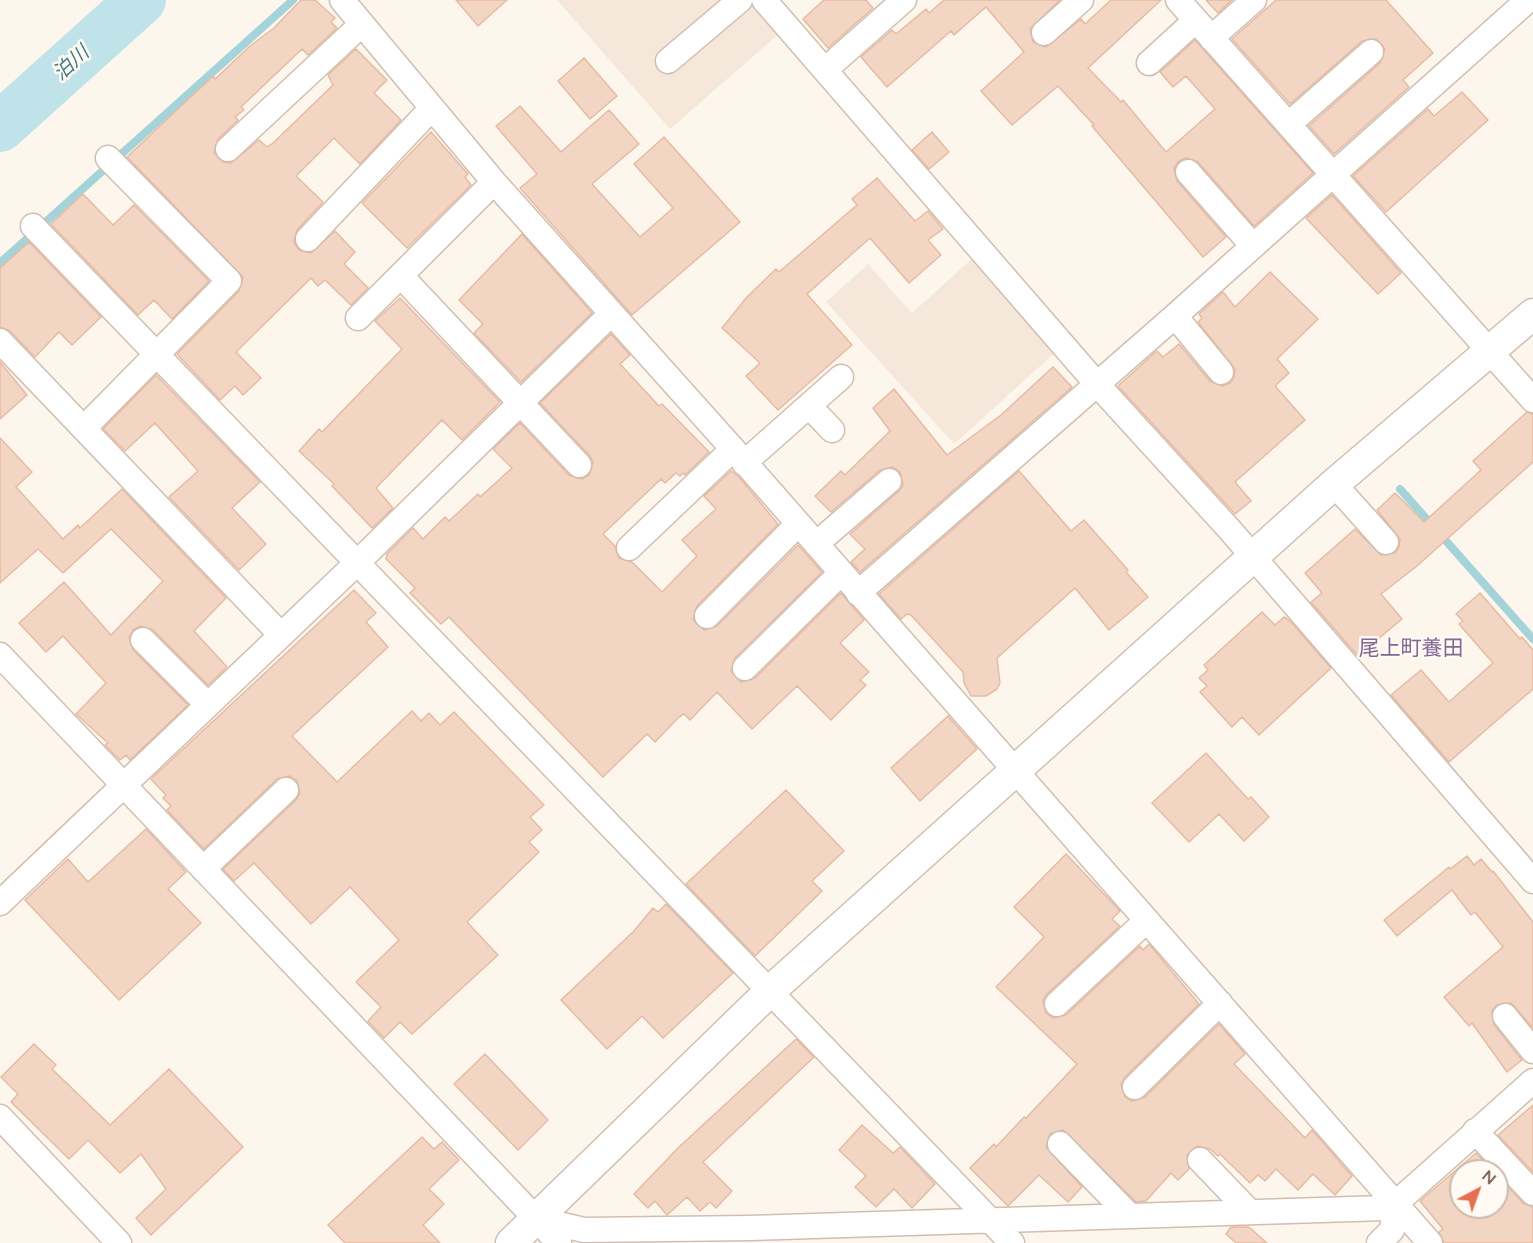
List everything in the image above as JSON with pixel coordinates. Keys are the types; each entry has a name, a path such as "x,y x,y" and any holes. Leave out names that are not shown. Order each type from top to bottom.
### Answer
{"street":[{"path":"342,0 494,182 739,456 1014,772 1430,1243"},
{"path":"668,61 740,0"},
{"path":"765,0 1096,383 1254,558 1533,881"},
{"path":"826,69 904,0"},
{"path":"1044,33 1081,0"},
{"path":"1178,0 1533,400"},
{"path":"1149,63 1254,0"},
{"path":"858,593 1175,316 1528,0"},
{"path":"228,149 362,24"},
{"path":"1290,124 1371,52"},
{"path":"308,239 432,108"},
{"path":"84,428 229,281 108,158"},
{"path":"1188,172 1253,246"},
{"path":"358,318 494,182"},
{"path":"33,226 1012,1243"},
{"path":"401,276 579,465"},
{"path":"0,903 358,562 611,314"},
{"path":"512,1243 769,992 1334,484 1533,314"},
{"path":"1175,316 1221,372"},
{"path":"0,341 281,635"},
{"path":"629,548 739,456 809,406 841,377"},
{"path":"809,406 832,430"},
{"path":"816,544 889,481"},
{"path":"1334,484 1386,542"},
{"path":"707,616 798,524"},
{"path":"745,668 841,573"},
{"path":"143,640 208,705"},
{"path":"0,655 559,1243"},
{"path":"203,869 286,790"},
{"path":"1057,1004 1146,921"},
{"path":"1135,1087 1220,1004"},
{"path":"1505,1016 1533,1050"},
{"path":"536,1220 584,1230 758,1236 989,1219 1384,1208 1395,1204 1533,1081"},
{"path":"0,1117 119,1243"},
{"path":"1475,1131 1533,1193"},
{"path":"1060,1144 1129,1215"},
{"path":"1200,1160 1249,1211"},
{"path":"1378,1243 1392,1230 1395,1204"}],"shaded area":[{"path":"557,0 753,0 781,32 670,129"},
{"path":"975,256 1059,349 954,444 826,302 868,264 912,313"}],"building":[{"path":"301,0 315,0 335,18 331,22 337,28 308,55 302,49 241,107 244,110 235,117 238,120 218,139 214,153 223,162 231,163 259,140 267,147 273,143 333,85 328,75 356,49 387,80 374,93 401,120 360,164 334,138 296,176 323,202 297,230 294,242 299,250 311,253 335,231 355,252 344,264 368,288 351,305 325,280 318,286 311,278 236,352 261,378 243,395 235,386 220,400 177,354 239,291 243,277 127,157 213,76 215,79 250,46 274,28"},
{"path":"456,0 507,0 478,26"},
{"path":"824,0 866,0 873,8 828,48 803,19"},
{"path":"944,0 1060,0 1030,29 1033,42 1046,47 1081,19 1085,24 1111,0 1161,0 1088,68 1121,102 1123,100 1166,152 1215,109 1186,76 1173,87 1160,72 1195,40 1313,173 1254,226 1198,162 1186,158 1179,161 1174,168 1177,181 1226,237 1203,257 1092,126 1094,125 1058,86 1012,125 981,91 1024,52 986,7 954,35 951,31 887,87 861,57 892,30 896,34 926,9 929,13"},
{"path":"1206,0 1232,0 1218,13"},
{"path":"1276,0 1386,0 1433,53 1403,80 1409,87 1334,154 1309,126 1380,63 1385,49 1376,39 1362,41 1290,104 1232,39"},
{"path":"584,58 617,96 590,119 558,81"},
{"path":"1462,92 1488,120 1386,212 1353,176 1428,109 1434,116"},
{"path":"520,106 561,152 609,110 639,144 592,184 640,237 673,208 634,164 664,137 740,222 632,315 520,188 537,174 496,126"},
{"path":"431,132 468,174 465,177 471,185 407,248 362,203"},
{"path":"932,132 949,152 929,169 912,150"},
{"path":"877,178 915,221 928,211 943,229 928,240 941,255 909,283 870,238 807,294 852,345 778,410 746,376 760,363 722,328 747,297 776,269 779,272 857,205 852,199"},
{"path":"83,194 113,225 134,205 209,281 172,319 154,300 138,315 51,224"},
{"path":"1332,195 1401,273 1378,294 1306,218"},
{"path":"522,234 592,313 521,382 474,333 483,324 459,300"},
{"path":"29,242 101,317 72,345 59,332 35,357 10,331 0,327 0,268"},
{"path":"1270,272 1318,319 1277,359 1289,373 1275,386 1305,420 1235,482 1251,501 1235,514 1118,386 1157,351 1163,357 1179,344 1210,381 1223,386 1230,383 1234,378 1235,369 1198,322 1202,318 1199,314 1223,292 1235,307"},
{"path":"400,298 500,402 462,440 442,420 376,488 393,508 372,528 332,486 334,484 299,451 319,429 322,432 402,349 375,321"},
{"path":"611,334 630,355 620,364 659,406 662,404 709,452 685,475 683,473 680,476 676,473 665,483 661,479 603,534 615,546 619,558 632,562 662,592 697,556 682,540 716,509 704,496 731,471 739,477 778,524 697,606 693,620 704,630 717,626 798,545 822,572 735,658 731,671 741,682 755,678 841,593 864,620 840,643 869,672 860,680 866,685 831,720 797,686 752,729 717,692 690,720 684,714 679,717 655,742 647,734 603,777 449,617 441,624 410,593 415,588 386,559 387,554 413,528 423,539 445,517 449,521 478,494 480,497 512,468 493,449 520,423 569,475 582,479 589,475 593,462 590,456 540,403"},
{"path":"0,362 27,395 0,419"},
{"path":"1053,367 1072,387 860,572 851,562 865,549 850,534 899,491 903,485 900,472 893,467 880,470 831,512 815,496 841,471 845,475 890,431 873,408 894,389 947,455 1001,415"},
{"path":"156,375 260,482 232,508 266,544 239,570 169,497 198,471 155,423 125,451 103,429"},
{"path":"1527,412 1533,414 1533,462 1417,566 1381,594 1402,619 1358,656 1311,602 1322,593 1305,573 1355,529 1381,555 1395,553 1400,539 1377,510 1395,493 1424,522 1481,470 1473,461"},
{"path":"0,438 32,472 16,487 63,539 78,525 80,528 122,489 226,598 194,631 227,667 208,685 153,630 140,626 133,630 129,637 133,650 188,705 130,760 126,755 120,760 105,745 108,743 76,714 106,683 63,636 46,652 19,623 64,582 111,635 163,581 111,529 63,573 38,549 0,583"},
{"path":"1019,471 1071,531 1084,520 1128,570 1126,572 1148,597 1109,630 1075,588 997,658 1000,683 997,689 986,696 971,696 964,683 963,672 911,615 907,614 901,619 879,594"},
{"path":"354,590 376,613 366,622 388,647 292,736 337,782 412,711 421,721 429,713 440,725 454,712 544,805 530,817 542,830 529,842 539,852 467,922 498,955 412,1034 400,1022 384,1038 368,1021 381,1007 356,982 399,940 350,887 311,924 254,863 234,881 223,869 296,800 300,793 297,781 289,776 277,779 204,849 167,810 171,806 163,798 166,795 151,779"},
{"path":"1480,593 1520,639 1522,637 1533,650 1533,689 1449,762 1391,695 1421,670 1449,702 1493,663 1459,624 1463,621 1456,614"},
{"path":"1262,612 1275,625 1284,617 1289,620 1331,668 1259,735 1242,717 1232,727 1200,692 1207,686 1199,678 1208,670 1204,665"},
{"path":"948,716 977,749 920,801 891,768"},
{"path":"1206,753 1248,799 1251,797 1269,817 1244,841 1219,814 1189,842 1152,803"},
{"path":"786,790 844,851 812,881 822,891 755,956 686,884"},
{"path":"146,829 186,872 168,889 201,923 119,1000 25,900 68,859 88,882"},
{"path":"1066,854 1120,911 1112,919 1120,926 1047,994 1043,1000 1046,1013 1053,1018 1066,1015 1140,946 1143,950 1149,944 1199,1004 1125,1077 1121,1084 1125,1097 1132,1101 1145,1097 1219,1024 1245,1054 1234,1064 1305,1138 1312,1130 1352,1176 1335,1195 1313,1174 1298,1190 1276,1169 1265,1181 1258,1175 1250,1183 1220,1154 1218,1156 1210,1149 1197,1146 1187,1155 1189,1169 1178,1180 1171,1173 1146,1201 1136,1202 1063,1130 1050,1134 1046,1147 1082,1187 1068,1202 1039,1175 1008,1206 970,1168 994,1144 996,1147 1024,1117 1026,1118 1077,1064 996,987 1044,937 1014,907"},
{"path":"1467,856 1474,865 1481,859 1493,871 1533,922 1533,1028 1511,1003 1497,1005 1492,1011 1494,1025 1522,1060 1507,1072 1472,1023 1469,1026 1444,997 1503,947 1475,912 1471,915 1452,890 1397,936 1384,920 1449,867 1450,869"},
{"path":"666,904 733,973 663,1038 642,1016 607,1049 561,1000 634,931 653,908 658,912"},
{"path":"796,1039 814,1057 703,1162 732,1191 716,1208 710,1202 700,1211 687,1197 667,1215 655,1201 648,1208 634,1194 679,1147"},
{"path":"34,1044 56,1065 52,1069 110,1125 169,1069 243,1147 151,1235 136,1218 166,1189 141,1154 120,1173 88,1140 69,1159 11,1102 18,1094 1,1077"},
{"path":"485,1054 548,1120 518,1150 454,1084"},
{"path":"1533,1105 1533,1172 1498,1135"},
{"path":"862,1125 893,1153 900,1147 935,1184 912,1208 894,1189 876,1207 855,1187 866,1176 839,1150"},
{"path":"422,1137 434,1149 442,1142 459,1160 429,1189 444,1204 423,1225 440,1243 345,1243 328,1225"},
{"path":"1476,1153 1482,1159 1469,1159"},
{"path":"1449,1176 1449,1219 1509,1219 1509,1188 1523,1203 1533,1207 1533,1243 1444,1243 1439,1232 1443,1229 1420,1201"},
{"path":"1231,1227 1249,1227 1267,1243 1236,1243 1226,1234"}],"waterway":[{"name":"泊川","path":"0,127 141,0"},
{"path":"0,263 293,0"},
{"path":"1400,489 1533,639"}],"district":[{"name":"尾上町養田","path":"1411,648"}]}
